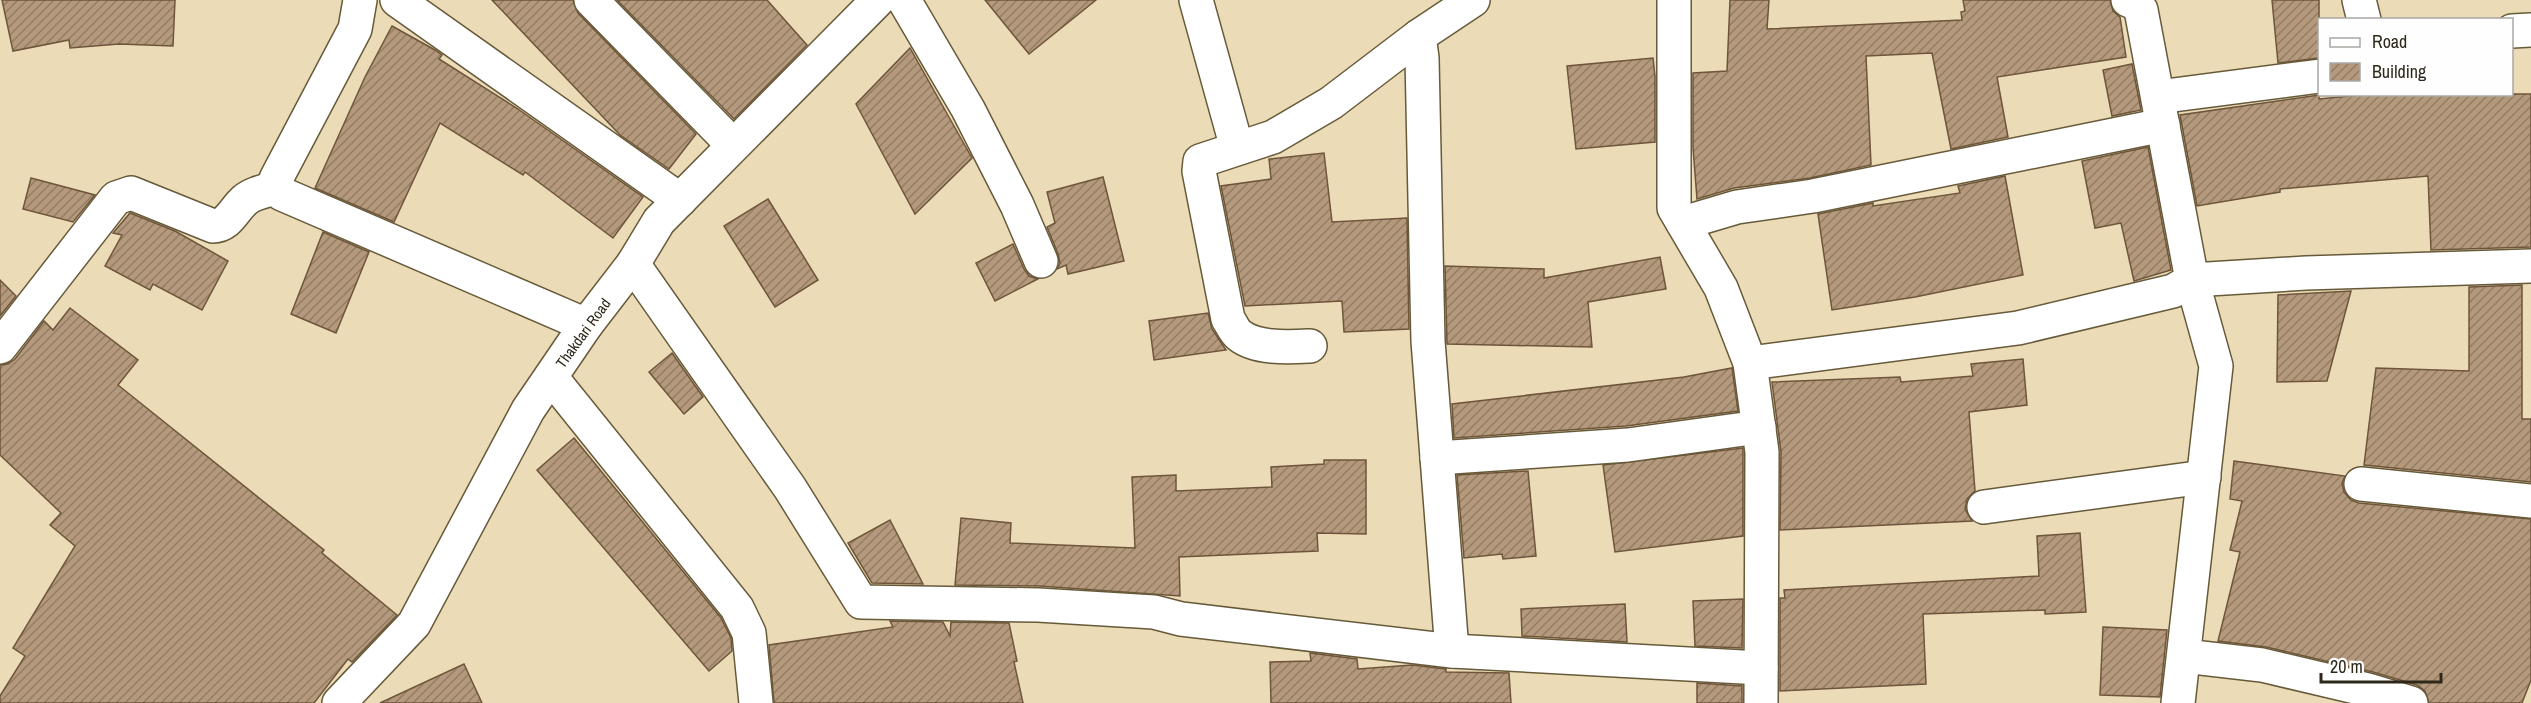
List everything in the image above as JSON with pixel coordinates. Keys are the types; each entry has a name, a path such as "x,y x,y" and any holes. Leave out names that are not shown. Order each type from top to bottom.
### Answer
{"street":[{"path":"360,0 355,29 276,179 276,188 282,194 586,325"},
{"path":"397,0 680,200"},
{"path":"591,0 734,145"},
{"name":"Thakdari Road","path":"339,703 367,691 414,624 528,410 586,325 633,264 659,221 878,0"},
{"path":"904,0 968,109 1017,205 1041,261"},
{"path":"1196,0 1237,148"},
{"path":"1310,346 1288,347 1252,341 1238,334 1228,318 1199,171 1200,161 1273,137 1331,103 1419,36 1473,0"},
{"path":"1674,0 1674,208 1721,288 1750,363 1762,452 1761,703"},
{"path":"2128,0 2135,3 2141,10 2192,280 2216,366 2178,703"},
{"path":"2359,0 2364,18"},
{"path":"2513,31 2531,30"},
{"path":"1419,36 1422,58 1428,341 1452,651"},
{"path":"1683,223 1737,207 1813,196 2161,111 2318,76"},
{"path":"0,347 116,198 131,193 213,226 219,226 246,199 276,188"},
{"path":"633,264 790,488 861,602 1038,605 1154,612 1180,619 1452,651 1761,668"},
{"path":"1750,363 2018,328 2174,291 2192,280 2306,273 2531,266"},
{"path":"551,377 737,608 748,633 756,703"},
{"path":"1437,458 1628,445 1759,428"},
{"path":"1984,507 2204,477"},
{"path":"2361,484 2531,501"},
{"path":"2184,656 2262,665 2368,690 2411,703"}],"building":[{"path":"2,0 175,0 173,46 119,44 70,48 69,40 13,51"},
{"path":"492,0 573,0 578,13 696,134 669,169 620,135"},
{"path":"617,0 767,0 807,45 734,119"},
{"path":"985,0 1096,0 1029,54"},
{"path":"1730,0 1769,0 1767,29 1962,20 1961,12 1965,11 1963,0 2110,0 2113,11 2120,17 2126,57 1997,77 2008,137 1951,149 1932,53 1866,56 1871,165 1810,178 1734,188 1697,199 1693,148 1693,73 1727,71"},
{"path":"2272,0 2319,0 2318,58 2278,63"},
{"path":"392,26 435,50 442,55 439,59 518,109 643,197 613,238 525,172 523,175 440,123 394,222 315,188 365,77"},
{"path":"910,48 972,158 915,214 856,104"},
{"path":"1653,58 1655,142 1576,149 1567,66"},
{"path":"2132,64 2141,110 2112,116 2103,70"},
{"path":"2513,94 2531,94 2531,247 2431,250 2428,176 2280,189 2280,192 2197,206 2180,115 2318,95 2319,99 2351,96 2513,96"},
{"path":"2148,147 2171,270 2134,281 2121,223 2095,228 2082,161"},
{"path":"1324,153 1332,222 1407,218 1409,329 1344,332 1342,301 1245,306 1221,186 1271,179 1269,159"},
{"path":"2005,176 2023,275 1915,297 1832,310 1818,214 1873,203 1873,206 1960,193 1958,186"},
{"path":"1103,177 1124,261 1068,274 1066,265 1057,269 1060,263 1058,254 1047,227 1055,223 1047,192"},
{"path":"31,178 95,195 73,222 23,209"},
{"path":"768,199 818,280 775,307 724,226"},
{"path":"130,213 175,231 228,261 202,310 153,284 150,290 105,266 122,235 113,233"},
{"path":"323,232 369,252 336,333 291,314"},
{"path":"1013,244 1029,276 1038,279 995,301 976,263"},
{"path":"1660,257 1666,289 1588,302 1592,347 1447,344 1445,266 1544,269 1544,278"},
{"path":"0,280 16,296 0,316"},
{"path":"2522,285 2522,419 2531,419 2531,482 2364,465 2376,368 2469,371 2469,287"},
{"path":"2351,291 2327,381 2277,382 2278,295"},
{"path":"70,308 138,360 118,385 324,550 322,553 397,615 352,662 348,659 314,703 0,703 0,696 25,656 13,648 75,546 50,525 61,513 0,455 0,365 8,364 15,359 44,321 53,330"},
{"path":"1208,313 1212,329 1226,350 1154,360 1149,321"},
{"path":"672,353 703,397 684,414 649,372"},
{"path":"2023,359 2027,405 1969,412 1975,491 1967,499 1965,509 1972,521 1780,530 1781,452 1772,382 1900,377 1901,382 1973,376 1971,364"},
{"path":"1732,368 1738,411 1626,426 1454,438 1452,404 1684,377"},
{"path":"574,438 721,618 731,638 732,651 709,671 537,470"},
{"path":"1743,448 1743,536 1615,552 1603,465"},
{"path":"1324,460 1366,460 1366,534 1317,533 1318,551 1179,557 1180,596 1039,586 955,585 961,518 1011,523 1010,543 1135,548 1132,477 1176,475 1176,491 1272,487 1271,467 1324,464"},
{"path":"2234,461 2345,476 2342,483 2344,492 2351,500 2359,503 2531,519 2531,680 2522,703 2429,703 2425,691 2417,685 2373,672 2266,647 2218,641 2240,552 2230,550 2242,501 2230,499"},
{"path":"1528,471 1536,556 1503,559 1502,554 1464,558 1457,475"},
{"path":"890,520 923,584 872,583 848,543"},
{"path":"2080,533 2086,612 2045,614 2045,610 1923,614 1926,684 1780,691 1780,598 1785,598 1784,590 2039,576 2037,536"},
{"path":"1743,599 1742,648 1695,646 1693,601"},
{"path":"1625,604 1627,642 1522,636 1521,609"},
{"path":"890,621 943,622 950,636 951,622 1009,623 1023,703 774,703 769,645 893,627"},
{"path":"2103,627 2167,630 2160,697 2100,695"},
{"path":"1310,653 1357,659 1358,669 1412,665 1446,669 1446,672 1509,673 1511,703 1271,703 1270,662 1311,661"},
{"path":"464,664 482,703 380,703"},
{"path":"1697,683 1742,686 1742,703 1697,703"}]}
